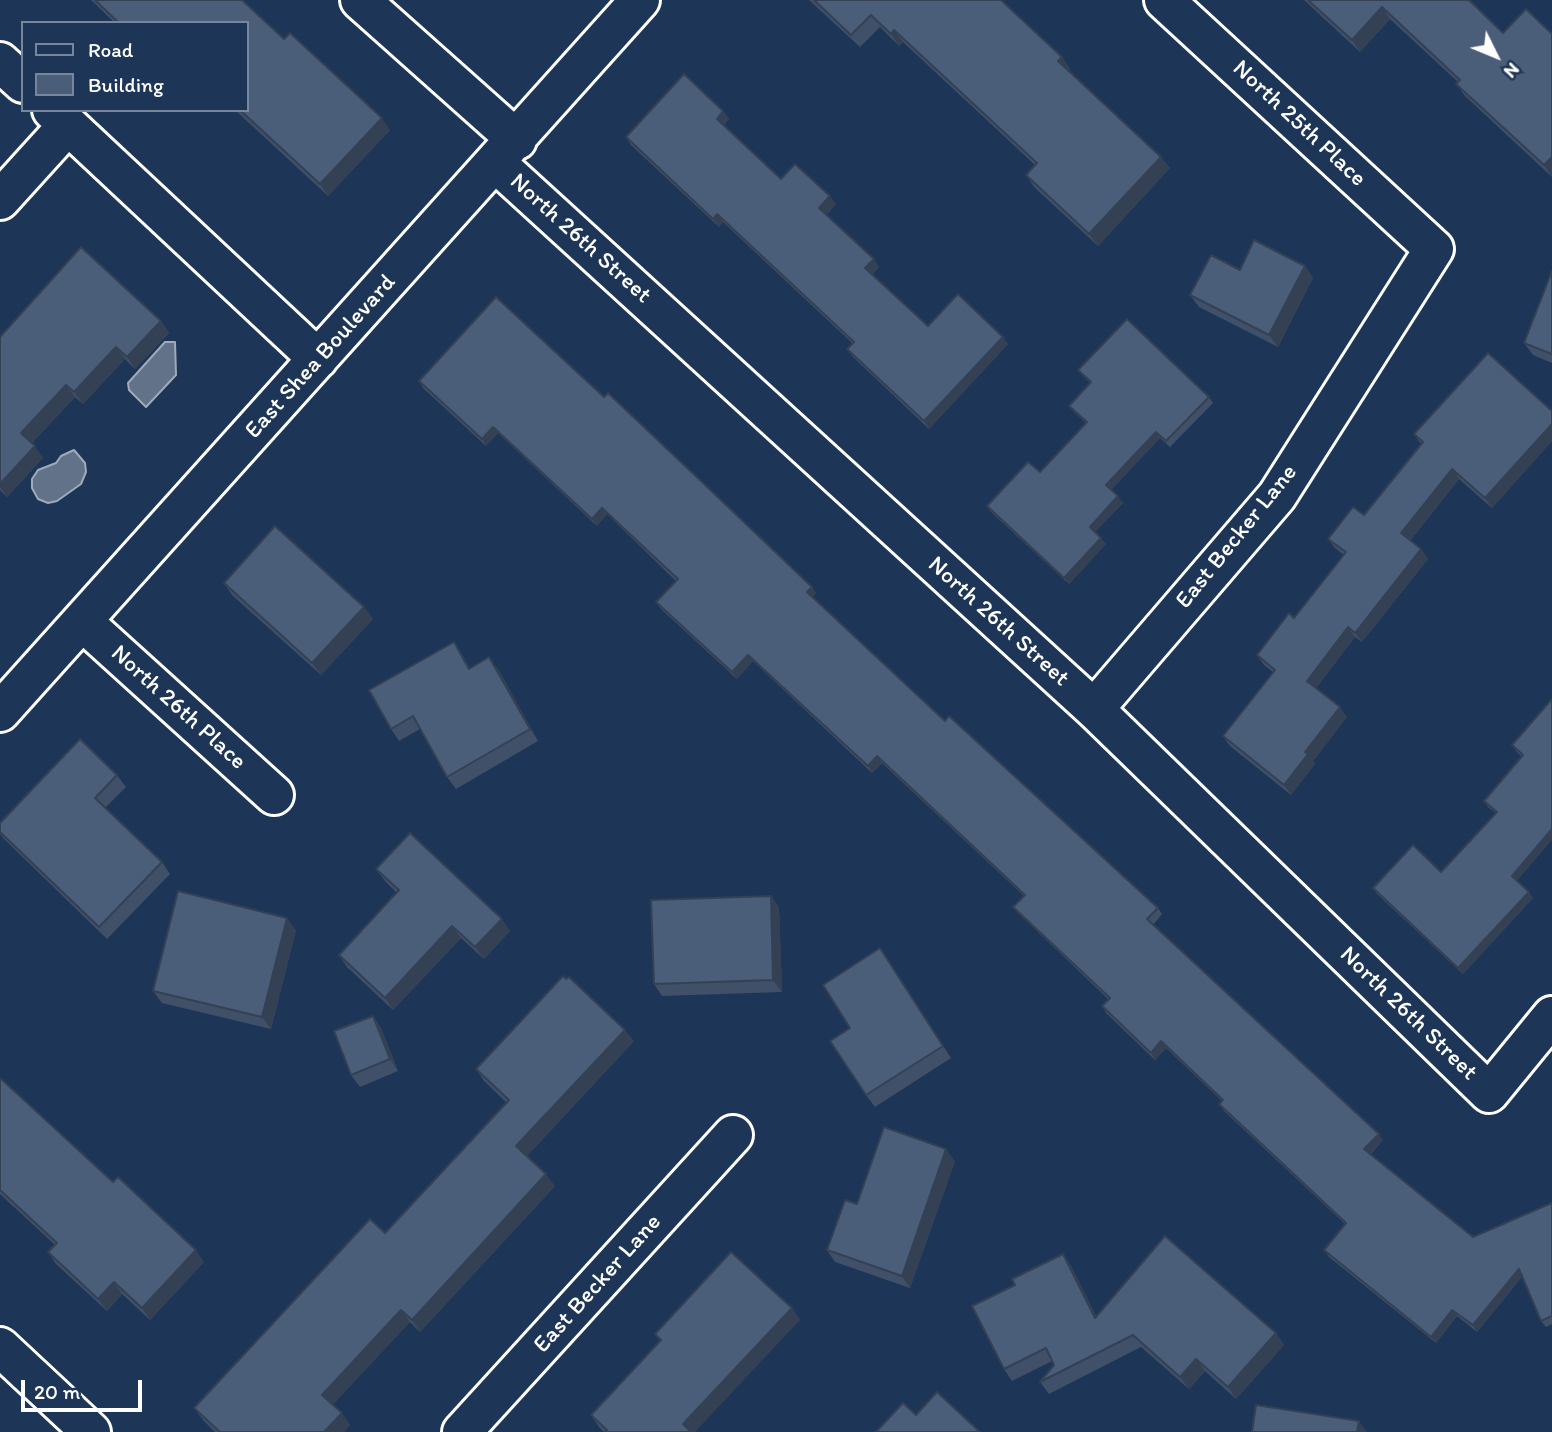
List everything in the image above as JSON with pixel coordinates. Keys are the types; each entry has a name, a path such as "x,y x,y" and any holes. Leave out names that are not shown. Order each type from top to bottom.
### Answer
{"street":[{"name":"North 26th Street","path":"359,0 507,151 1094,709 1489,1093 1552,1016"},
{"name":"East Shea Boulevard","path":"0,712 640,0"},
{"name":"North 25th Place","path":"1164,0 1434,249"},
{"path":"0,62 21,81"},
{"path":"0,200 60,118 318,359"},
{"name":"East Becker Lane","path":"1094,709 1277,496 1434,249"},
{"name":"North 26th Place","path":"82,621 274,794"},
{"name":"East Becker Lane","path":"463,1432 733,1136"},
{"path":"0,1347 91,1432"}],"water":[{"path":"165,342 175,342 176,375 146,407 129,390 128,383"},
{"path":"74,450 85,463 86,472 81,484 57,501 48,503 38,499 32,488 32,479 38,470 56,463 61,456"}],"building":[{"path":"95,0 242,0 284,39 290,33 382,118 320,184 242,112 248,112 248,21 117,21"},
{"path":"814,0 1001,0 1062,57 1058,61 1161,157 1089,234 1026,175 1037,163 894,30 891,34 871,15 851,35"},
{"path":"1308,0 1469,0 1503,33 1526,9 1552,34 1552,157 1544,165 1456,84 1460,80 1382,7 1352,40"},
{"path":"684,74 723,111 717,119 781,179 795,164 830,196 819,208 874,259 865,268 928,326 958,294 1003,337 924,421 847,349 854,342 717,214 713,219 626,137"},
{"path":"1254,240 1305,266 1269,335 1190,295 1211,255 1240,270"},
{"path":"81,247 161,321 127,357 116,347 74,392 66,385 21,433 35,446 0,484 0,337"},
{"path":"1552,271 1552,354 1524,343"},
{"path":"496,297 604,397 608,393 812,587 807,592 945,721 949,716 1158,908 1147,919 1379,1134 1364,1149 1473,1237 1552,1203 1552,1316 1541,1321 1519,1269 1473,1325 1452,1310 1431,1337 1324,1250 1346,1223 1219,1104 1223,1100 1161,1041 1151,1053 1102,1006 1110,998 1013,907 1025,895 877,756 868,766 748,655 732,672 656,602 678,579 602,508 592,519 493,427 482,439 419,381"},
{"path":"1127,319 1209,397 1166,441 1156,432 1106,485 1118,496 1090,527 1101,538 1064,578 987,506 1028,462 1040,472 1087,422 1069,406 1091,382 1078,370"},
{"path":"1488,353 1552,411 1552,424 1485,498 1452,469 1401,533 1421,549 1355,633 1348,627 1307,681 1340,707 1305,752 1308,754 1284,785 1223,736 1275,670 1257,655 1289,613 1294,618 1346,552 1328,539 1353,507 1364,515 1423,442 1414,434"},
{"path":"275,526 364,607 312,663 224,583"},
{"path":"454,642 469,669 489,657 530,729 447,777 413,716 391,729 369,690"},
{"path":"1552,699 1552,829 1512,876 1529,892 1458,968 1373,888 1413,845 1441,872 1497,812 1484,801 1523,755 1512,745"},
{"path":"80,739 117,775 95,798 162,862 99,927 0,832 0,823"},
{"path":"410,833 502,919 475,947 452,926 385,998 339,955 399,890 376,869"},
{"path":"178,891 287,918 262,1017 153,991"},
{"path":"771,896 773,980 654,984 651,900"},
{"path":"880,948 943,1046 866,1095 830,1041 850,1028 823,985"},
{"path":"563,976 566,979 569,977 625,1030 516,1146 546,1174 412,1320 401,1310 322,1395 342,1413 324,1432 220,1432 194,1408 370,1219 385,1233 509,1100 476,1069"},
{"path":"373,1016 390,1059 351,1075 334,1031"},
{"path":"0,1078 113,1182 118,1177 196,1250 142,1308 114,1282 98,1299 48,1252 57,1243 0,1190"},
{"path":"884,1127 946,1149 902,1276 827,1250 845,1200 857,1204"},
{"path":"1165,1236 1276,1333 1228,1387 1196,1359 1180,1377 1133,1335 1040,1382 1054,1365 1046,1348 1004,1369 972,1306 1015,1285 1012,1279 1063,1254 1095,1318"},
{"path":"731,1252 792,1308 683,1424 691,1432 604,1432 607,1430 591,1415 661,1340 655,1334"},
{"path":"937,1392 980,1432 876,1432 903,1403 916,1415"},
{"path":"1256,1405 1359,1421 1357,1432 1252,1432"}]}
